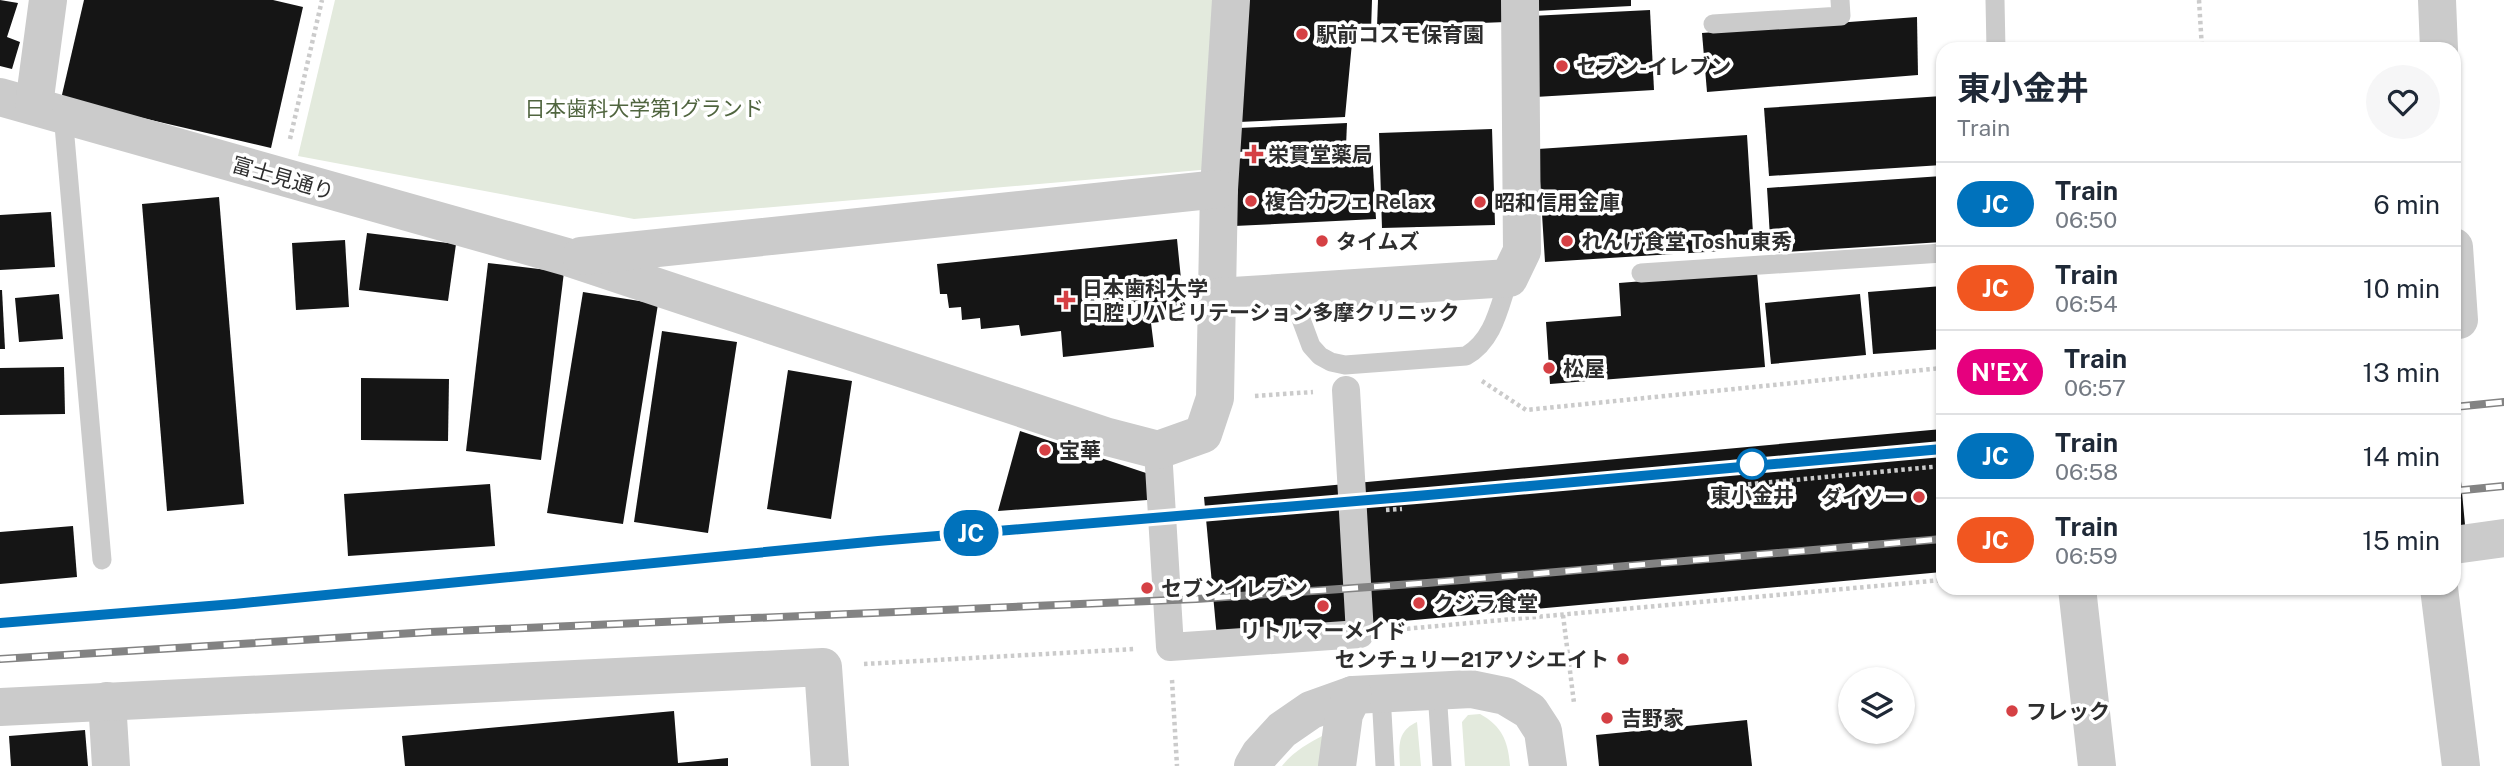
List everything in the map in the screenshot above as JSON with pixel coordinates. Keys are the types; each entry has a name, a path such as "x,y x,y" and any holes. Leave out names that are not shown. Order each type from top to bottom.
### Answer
{"street":[{"path":"32,105 48,0"},
{"path":"1231,0 1219,190 1215,398 1203,434 1158,450 1170,647 1360,634 1346,390"},
{"path":"1217,297 1509,278 1522,251 1520,0"},
{"path":"2437,0 2439,42"},
{"name":"富士見通り","path":"32,105 567,257 1108,437 1158,450"},
{"path":"567,257 1219,190"},
{"path":"2461,544 2504,538"},
{"path":"2078,595 2097,766"},
{"path":"2440,595 2461,766"},
{"path":"0,707 822,667 830,766"},
{"path":"1253,766 1282,730 1311,710 1367,695 1471,689 1505,696 1530,711 1543,731 1548,766"},
{"path":"1337,766 1344,714 1367,695"},
{"path":"107,701 111,766"}],"lane":[{"path":"1713,24 1841,16 1840,0"},
{"path":"1995,0 1996,42"},
{"path":"32,105 102,561"},
{"path":"1641,273 1936,253"},
{"path":"1291,292 1311,346 1320,356 1345,365 1466,356 1479,348 1489,334 1509,278"},
{"path":"1437,691 1442,766"},
{"path":"1367,695 1385,766"}],"path":[{"path":"281,177 322,0"},
{"path":"2199,0 2202,42"},
{"path":"1480,380 1526,410 1936,369"},
{"path":"1215,398 1346,390"},
{"path":"1741,485 1936,467"},
{"path":"1360,634 1936,581"},
{"path":"1563,615 1575,711"},
{"path":"822,667 1170,647 1177,766"}],"green space":[{"name":"日本歯科大学第1グランド","path":"335,0 1219,0 1212,169 634,219 298,156"},
{"path":"1480,714 1503,735 1510,766 1465,766 1462,722 1468,715"},
{"path":"1417,722 1421,766 1400,766 1401,740 1406,730"},
{"path":"1324,735 1322,766 1282,766 1301,748"}],"building":[{"path":"0,0 18,3 7,37 20,42 12,69 0,66"},
{"path":"84,0 273,0 303,7 271,148 61,99"},
{"path":"1245,0 1372,0 1371,31 1353,32 1345,117 1239,122"},
{"path":"1378,0 1507,0 1506,22 1377,27"},
{"path":"1535,0 1631,0 1631,6 1535,11"},
{"path":"1650,10 1654,90 1535,97 1531,16"},
{"path":"1917,17 1918,75 1707,92 1702,33"},
{"path":"1936,96 1936,165 1769,176 1764,108"},
{"path":"1347,123 1346,146 1237,152 1239,128"},
{"path":"1492,129 1495,225 1382,228 1379,133"},
{"path":"1747,135 1754,249 1545,262 1538,149"},
{"path":"1372,151 1376,219 1234,226 1231,159"},
{"path":"1936,176 1936,242 1771,253 1767,188"},
{"path":"219,197 244,504 167,511 142,204"},
{"path":"51,212 55,267 0,270 0,215"},
{"path":"367,233 456,244 448,301 359,290"},
{"name":"日本歯科大学 口腔リハビリテーション多摩クリニック","path":"1177,239 1185,319 1151,323 1154,347 1063,357 1061,331 1021,336 1019,325 981,329 980,318 962,320 961,307 949,308 947,294 940,294 937,264"},
{"path":"345,240 349,307 296,310 292,243"},
{"path":"488,263 564,272 541,460 466,451"},
{"path":"1757,272 1765,367 1550,384 1546,322 1621,316 1619,283"},
{"path":"1936,286 1936,349 1873,354 1868,292"},
{"path":"2,290 5,349 0,349"},
{"path":"583,292 658,304 623,524 547,513"},
{"path":"59,294 63,339 19,342 15,298"},
{"path":"1860,294 1866,355 1771,364 1765,303"},
{"path":"662,331 737,342 708,533 634,522"},
{"path":"64,367 65,414 0,415 0,368"},
{"path":"788,370 852,381 831,519 767,509"},
{"path":"361,378 449,379 448,441 361,440"},
{"path":"1936,430 1936,573 1217,638 1204,497"},
{"path":"1020,431 1152,475 1147,500 998,511"},
{"path":"2461,481 2465,525 2461,525"},
{"path":"490,484 495,546 348,556 344,494"},
{"path":"73,526 77,577 0,584 0,532"},
{"path":"674,711 678,763 728,758 728,766 405,766 402,736"},
{"path":"1747,720 1752,766 1599,766 1596,735"},
{"path":"85,730 88,766 11,766 9,736"}],"railway":[{"path":"2461,406 2504,402"},
{"path":"0,623 234,604 878,541 1936,450"},
{"path":"2461,490 2504,486"},
{"path":"0,659 430,632 1196,599 1427,583 1936,540"}],"train":[{"name":"JC","path":"0,623 234,604 1199,512 1428,495 1936,449"}],"place":[{"name":"駅前コスモ保育園","path":"1302,34"},
{"name":"セブン-イレブン","path":"1562,66"},
{"name":"栄貫堂薬局","path":"1254,154"},
{"name":"複合カフェ Relax","path":"1251,201"},
{"name":"昭和信用金庫","path":"1480,202"},
{"name":"タイムズ","path":"1322,241"},
{"name":"れんげ食堂 Toshu東秀","path":"1567,241"},
{"name":"日本歯科大学 口腔リハビリテーション多摩クリニック","path":"1066,300"},
{"name":"松屋","path":"1549,368"},
{"name":"宝華","path":"1045,450"},
{"name":"東小金井","path":"1752,464"},
{"name":"ダイソー","path":"1919,497"},
{"name":"セブンイレブン","path":"1147,588"},
{"name":"クジラ食堂","path":"1419,603"},
{"name":"リトルマーメイド","path":"1323,606"},
{"name":"センチュリー21アソシエイト","path":"1623,659"},
{"name":"フレック","path":"2012,711"},
{"name":"吉野家","path":"1607,718"}]}
